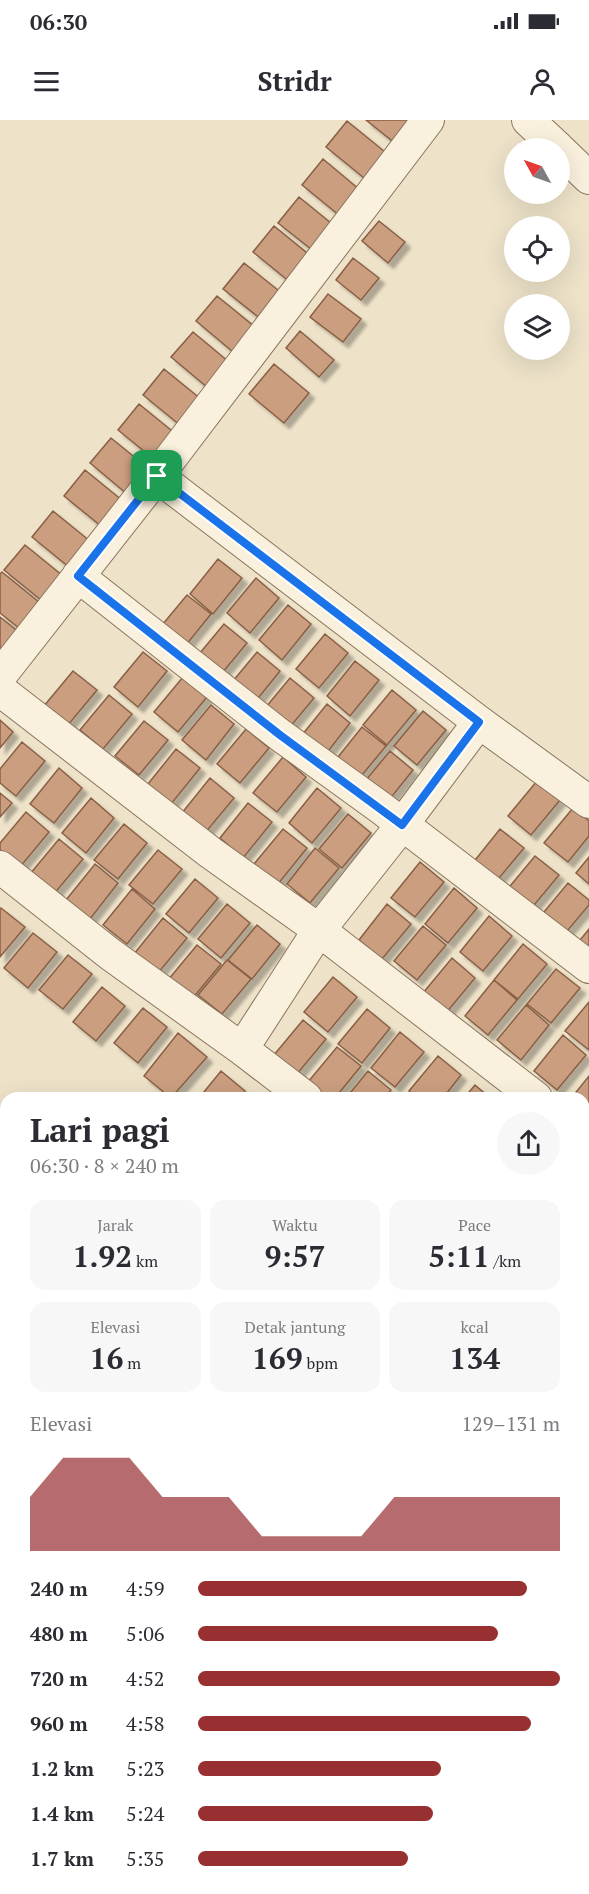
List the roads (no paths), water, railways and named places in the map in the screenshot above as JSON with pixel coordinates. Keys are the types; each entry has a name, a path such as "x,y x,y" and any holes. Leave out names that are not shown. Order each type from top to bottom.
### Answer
{"street":[{"path":"0,676 157,476 428,120"},
{"path":"528,120 547,138"},
{"path":"570,160 589,178"},
{"path":"157,476 479,722 589,802"},
{"path":"78,576 280,735 589,967"},
{"path":"0,690 211,853 319,930 528,1092"},
{"path":"242,1049 319,930 479,722"},
{"path":"0,867 110,954 298,1092"}]}
